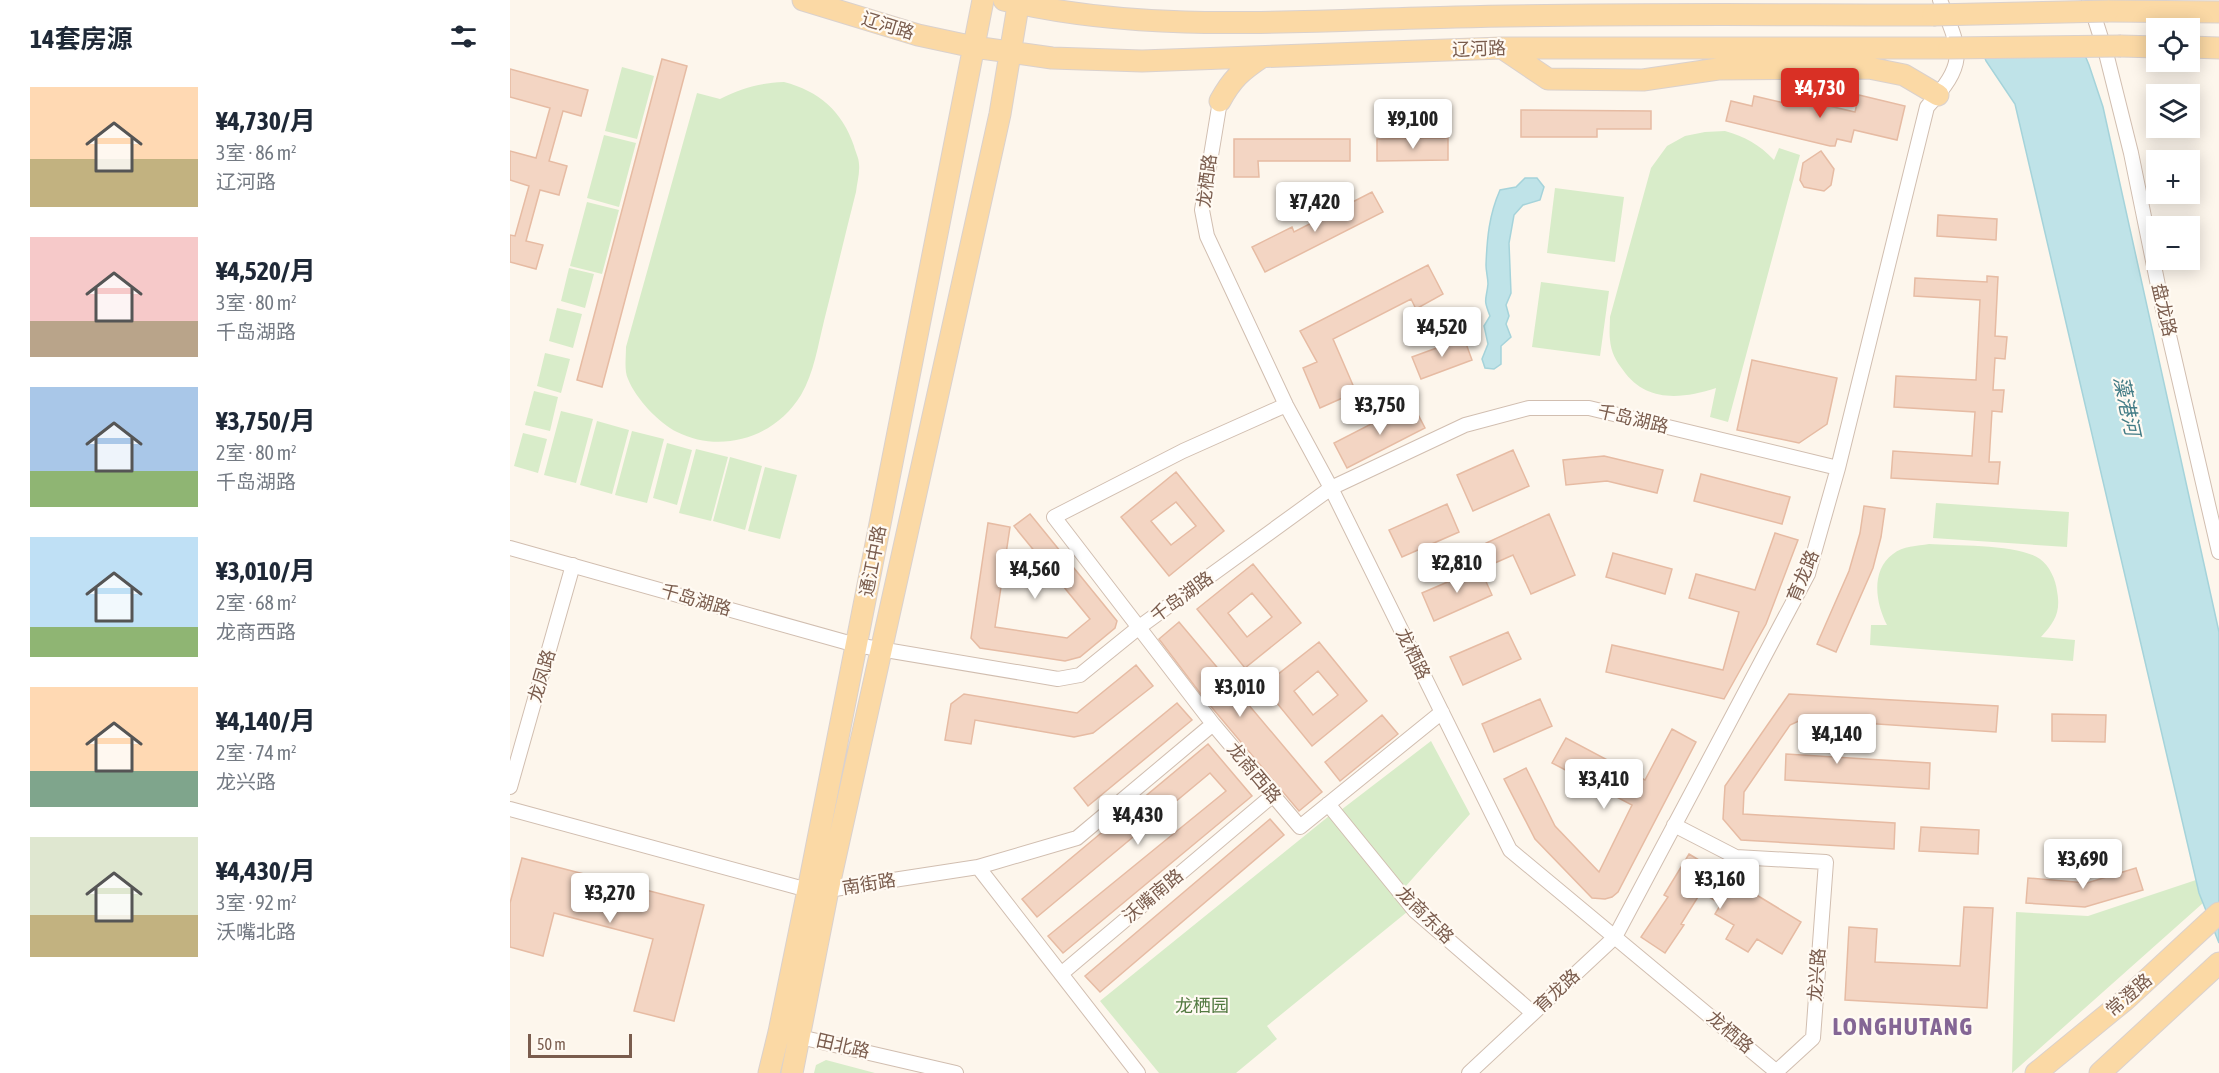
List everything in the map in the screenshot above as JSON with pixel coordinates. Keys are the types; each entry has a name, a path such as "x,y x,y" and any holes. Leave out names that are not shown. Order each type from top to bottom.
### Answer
{"main road":[{"name":"辽河路","path":"803,0 918,35 974,47 1052,58 1142,61 1502,48 2146,46"},
{"name":"通江中路","path":"792,1073 800,1036 818,890 856,645 983,0"},
{"path":"1503,16 1537,0"},
{"name":"辽河路","path":"1014,1 1058,12 1194,23 2098,5"},
{"name":"通江中路","path":"769,1073 881,650 1000,114 1014,1"},
{"path":"2098,5 2219,12"},
{"path":"2200,47 2219,48"},
{"path":"1502,48 1548,79 1643,80 1718,69 1869,68 1904,75 1938,95"},
{"path":"1220,101 1240,71 1263,57"},
{"path":"1188,59 1209,70 1218,82 1220,101"},
{"name":"常澄路","path":"2036,1073 2125,1000 2212,920"},
{"name":"常澄路","path":"2100,1073 2219,963"}],"street":[{"name":"盘龙路","path":"2098,5 2107,57 2219,552"},
{"name":"育龙路","path":"1469,1073 1615,937 1808,574 1838,468 1927,107 1951,78 1957,63 1956,40 1937,7"},
{"name":"龙栖路","path":"1220,101 1202,210 1207,236 1286,405 1331,488 1510,850 1777,1072"},
{"name":"龙商西路","path":"1286,405 1183,451 1053,517 1213,724 1300,827 1442,712"},
{"name":"千岛湖路","path":"510,548 856,645 1058,679 1080,675 1138,628 1331,488 1465,425 1529,408 1589,408 1838,468"},
{"name":"龙凤路","path":"510,787 573,565"},
{"name":"南街路","path":"510,809 818,890 978,867 1077,838 1213,724"},
{"name":"沃嘴南路","path":"1061,974 1273,795"},
{"name":"龙商东路","path":"1328,804 1415,911 1533,1013"},
{"name":"龙兴路","path":"1674,825 1736,857 1826,862 1813,1038 1777,1072"},
{"path":"978,867 1138,1073"},
{"name":"田北路","path":"800,1036 956,1073"}],"green space":[{"path":"622,67 654,76 637,139 605,131"},
{"path":"784,82 818,97 828,104 843,122 859,162 856,192 815,359 801,395 777,422 762,431 746,438 711,442 677,432 649,410 627,376 626,347 697,93 720,99 751,87"},
{"path":"1725,131 1751,142 1774,160 1779,148 1800,155 1728,422 1710,417 1716,388 1678,396 1665,396 1642,388 1632,381 1614,356 1610,334 1610,317 1651,168 1667,146 1685,136"},
{"path":"604,135 636,143 619,207 587,198"},
{"path":"1555,188 1624,197 1615,262 1547,253"},
{"path":"587,202 619,210 602,274 570,266"},
{"path":"569,268 594,274 585,308 561,301"},
{"path":"1541,282 1609,291 1600,356 1532,347"},
{"path":"557,308 582,314 573,348 549,341"},
{"path":"545,353 570,359 561,393 537,386"},
{"path":"534,391 558,397 550,431 525,425"},
{"path":"561,411 593,419 576,483 544,475"},
{"path":"597,421 629,430 612,494 580,485"},
{"path":"632,431 664,439 647,503 615,495"},
{"path":"523,433 547,439 538,473 514,466"},
{"path":"667,443 692,450 677,505 653,498"},
{"path":"696,449 728,457 711,521 679,513"},
{"path":"730,457 762,466 745,530 713,521"},
{"path":"765,467 797,475 780,539 748,531"},
{"path":"1936,503 2069,512 2067,547 1933,538"},
{"path":"1929,544 2003,548 2030,554 2040,559 2049,569 2055,582 2058,598 2053,621 2041,637 2075,640 2073,661 1870,645 1871,625 1887,625 1878,598 1878,578 1881,569 1897,551"},
{"path":"1431,741 1470,814 1405,887 1341,810"},
{"name":"龙栖园","path":"1329,816 1407,912 1267,1026 1277,1039 1236,1073 1159,1073 1100,1001"},
{"path":"2196,880 2203,903 2012,1073 2016,912 2088,916"},
{"path":"826,1060 875,1073 814,1073 816,1065"}],"water":[{"name":"藻港河","path":"1962,0 2062,0 2089,65 2103,107 2219,632 2219,943 2199,893 2015,104 1986,61"},
{"path":"1525,178 1537,178 1544,187 1540,200 1523,205 1514,215 1509,243 1511,293 1506,305 1509,316 1506,324 1511,337 1501,346 1501,364 1494,369 1485,368 1482,359 1488,344 1484,326 1490,316 1486,306 1488,284 1486,265 1491,218 1500,190 1516,187"}],"pier":[{"path":"1959,0 2065,0 2089,57 1980,55"}],"building":[{"path":"662,59 687,66 602,387 577,380"},
{"path":"510,69 588,90 581,116 563,111 549,161 567,166 559,195 540,190 526,241 543,245 536,269 510,262 510,235 515,236 529,186 510,180 510,151 536,158 550,108 510,97"},
{"path":"1859,95 1905,106 1897,140 1854,130 1851,142 1837,139 1835,146 1830,146 1726,121 1731,101 1752,106 1754,96 1793,105 1795,98 1855,112"},
{"path":"1521,110 1651,111 1651,129 1597,129 1597,137 1521,137"},
{"path":"1448,138 1448,160 1377,161 1377,139"},
{"path":"1234,139 1350,139 1350,161 1258,161 1259,177 1234,177"},
{"path":"1821,151 1834,169 1831,185 1824,191 1804,187 1800,180 1803,163"},
{"path":"1372,192 1383,212 1265,272 1252,247 1292,227 1294,232"},
{"path":"1938,215 1997,219 1996,240 1937,236"},
{"path":"1428,265 1443,294 1416,309 1411,299 1333,339 1356,392 1320,408 1303,368 1317,362 1300,331"},
{"path":"1987,276 1998,277 1995,336 2007,337 2005,359 1995,358 1993,390 2004,390 2002,412 1992,411 1989,462 2000,462 1998,484 1891,478 1893,451 1972,456 1975,412 1894,407 1896,376 1976,380 1980,300 1914,296 1915,278 1987,282"},
{"path":"1464,338 1472,360 1421,379 1412,357"},
{"path":"1752,360 1837,378 1827,424 1799,443 1737,430"},
{"path":"1412,403 1425,428 1347,468 1334,443"},
{"path":"1513,450 1529,486 1473,511 1457,475"},
{"path":"1604,456 1663,470 1657,493 1607,481 1566,485 1563,460"},
{"path":"1176,472 1224,531 1169,576 1121,517","holes":["1176,502 1196,526 1171,545 1151,521"]},
{"path":"1701,474 1790,497 1782,524 1694,501"},
{"path":"1447,504 1459,532 1402,557 1389,530"},
{"path":"1864,506 1885,509 1881,537 1873,568 1836,652 1817,644 1849,571 1860,533"},
{"path":"1030,514 1117,621 1115,628 1080,657 1065,661 980,648 971,638 988,523 1010,527 995,627 1067,638 1090,619 1014,526"},
{"path":"1549,514 1575,575 1531,594 1513,555 1495,563 1486,543"},
{"path":"1775,533 1798,540 1766,624 1724,699 1606,672 1612,645 1723,670 1739,612 1689,598 1696,574 1755,590"},
{"path":"1613,553 1672,569 1665,594 1606,577"},
{"path":"1253,564 1301,623 1245,668 1197,609","holes":["1252,593 1272,617 1247,637 1228,613"]},
{"path":"1480,568 1492,595 1434,621 1422,593"},
{"path":"1179,622 1322,792 1299,811 1203,697 1159,639"},
{"path":"1508,632 1521,659 1463,685 1450,657"},
{"path":"1319,642 1367,701 1312,746 1263,686","holes":["1318,671 1338,695 1313,715 1294,691"]},
{"path":"1136,665 1153,686 1093,733 1074,737 975,720 971,744 945,740 951,704 964,694 1077,713"},
{"path":"1789,694 1998,706 1996,732 1803,719 1790,725 1744,792 1743,814 1895,823 1894,849 1741,840 1723,819 1725,786"},
{"path":"1540,699 1552,726 1494,752 1482,724"},
{"path":"1177,703 1192,720 1088,806 1074,788"},
{"path":"2052,714 2106,715 2105,742 2052,741"},
{"path":"1382,715 1398,734 1340,781 1325,762"},
{"path":"1672,729 1696,742 1618,892 1605,899 1592,898 1535,839 1504,779 1526,768 1555,826 1599,872 1632,805 1552,763 1566,738 1645,780"},
{"path":"1208,744 1252,796 1063,953 1048,936 1226,791 1210,773 1037,917 1022,899"},
{"path":"1786,754 1930,763 1929,789 1785,780"},
{"path":"1270,819 1284,835 1100,992 1085,976"},
{"path":"1921,827 1979,830 1978,854 1919,851"},
{"path":"1689,854 1801,922 1782,954 1757,939 1748,952 1726,939 1734,925 1715,914 1721,904 1701,892 1681,924 1684,925 1665,953 1641,937 1668,897 1664,895"},
{"path":"522,858 704,905 674,1021 634,1011 653,939 554,913 543,956 510,947 510,903"},
{"path":"2136,868 2143,890 2085,907 2026,903 2028,878 2087,883"},
{"path":"1964,907 1993,908 1987,1008 1845,1000 1849,927 1877,929 1875,962 1960,966"}],"district":[{"name":"LONGHUTANG","path":"1903,1027"}]}
